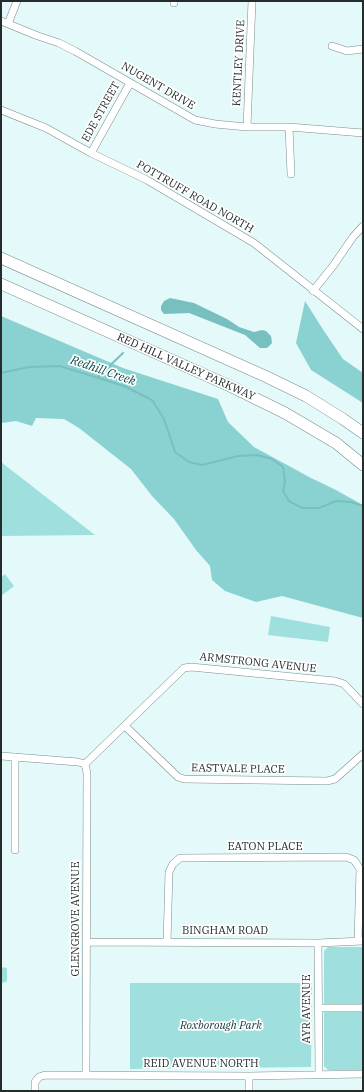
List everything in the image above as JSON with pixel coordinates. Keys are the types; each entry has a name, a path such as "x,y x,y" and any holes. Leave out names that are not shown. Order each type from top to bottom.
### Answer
{"highway":[{"path":"1,258 306,396 343,419 363,434"},
{"name":"RED HILL VALLEY PARKWAY","path":"1,284 230,386 285,413 336,443 363,465"}],"street":[{"path":"5,23 17,1"},
{"name":"KENTLEY DRIVE","path":"247,127 252,1"},
{"name":"NUGENT DRIVE","path":"5,23 59,43 195,120 214,124 247,127 363,133"},
{"path":"332,46 346,51 363,49"},
{"name":"EDE STREET","path":"91,153 130,83"},
{"name":"POTTRUFF ROAD NORTH","path":"1,110 46,128 91,153 147,180 254,243 363,329"},
{"path":"289,128 291,174"},
{"path":"313,291 353,237 363,226"},
{"name":"ARMSTRONG AVENUE","path":"85,764 184,668 191,667 335,681 344,684 363,704"},
{"name":"EASTVALE PLACE","path":"125,726 178,777 184,779 327,781 335,779 363,754"},
{"path":"1,756 78,762 85,764"},
{"path":"15,757 15,850"},
{"name":"GLENGROVE AVENUE","path":"85,764 87,773 86,1075"},
{"name":"EATON PLACE","path":"167,942 169,872 173,864 180,858 346,857 354,860 360,869 361,941"},
{"name":"BINGHAM ROAD","path":"87,942 318,943 361,941"},
{"name":"AYR AVENUE","path":"318,943 319,1074"},
{"path":"318,1008 363,1008"},
{"name":"REID AVENUE NORTH","path":"35,1091 35,1082 39,1077 45,1075 249,1076 363,1074"},
{"path":"249,1076 250,1091"}],"green space":[{"path":"1,462 95,535 1,536"},
{"path":"5,574 14,586 1,596 1,577"},
{"path":"271,616 330,627 328,642 268,635"},
{"path":"328,947 363,947 363,1070 328,1070 324,1066 324,951"},
{"path":"1,967 7,968 7,981 1,983"},
{"name":"Roxborough Park","path":"130,983 312,983 311,1067 130,1069"}],"shaded area":[{"path":"170,298 194,303 227,319 239,327 254,332 262,330 266,331 271,336 272,343 267,348 260,348 245,335 189,313 164,314 161,310 161,306 164,301"},
{"path":"305,301 343,359 363,373 363,403 311,370 296,343"},
{"path":"1,316 123,368 218,399 228,422 254,447 363,505 363,618 282,596 256,602 225,591 212,580 210,566 196,550 174,519 152,496 131,469 79,428 64,419 36,418 32,426 16,421 1,423"}],"waterway":[{"path":"98,377 123,353"},
{"name":"Redhill Creek","path":"1,373 29,367 60,366 124,386 152,400 164,419 175,452 189,462 202,465 238,456 257,455 272,459 283,467 285,481 283,491 289,501 302,508 319,508 336,501 351,502 363,506"}]}
